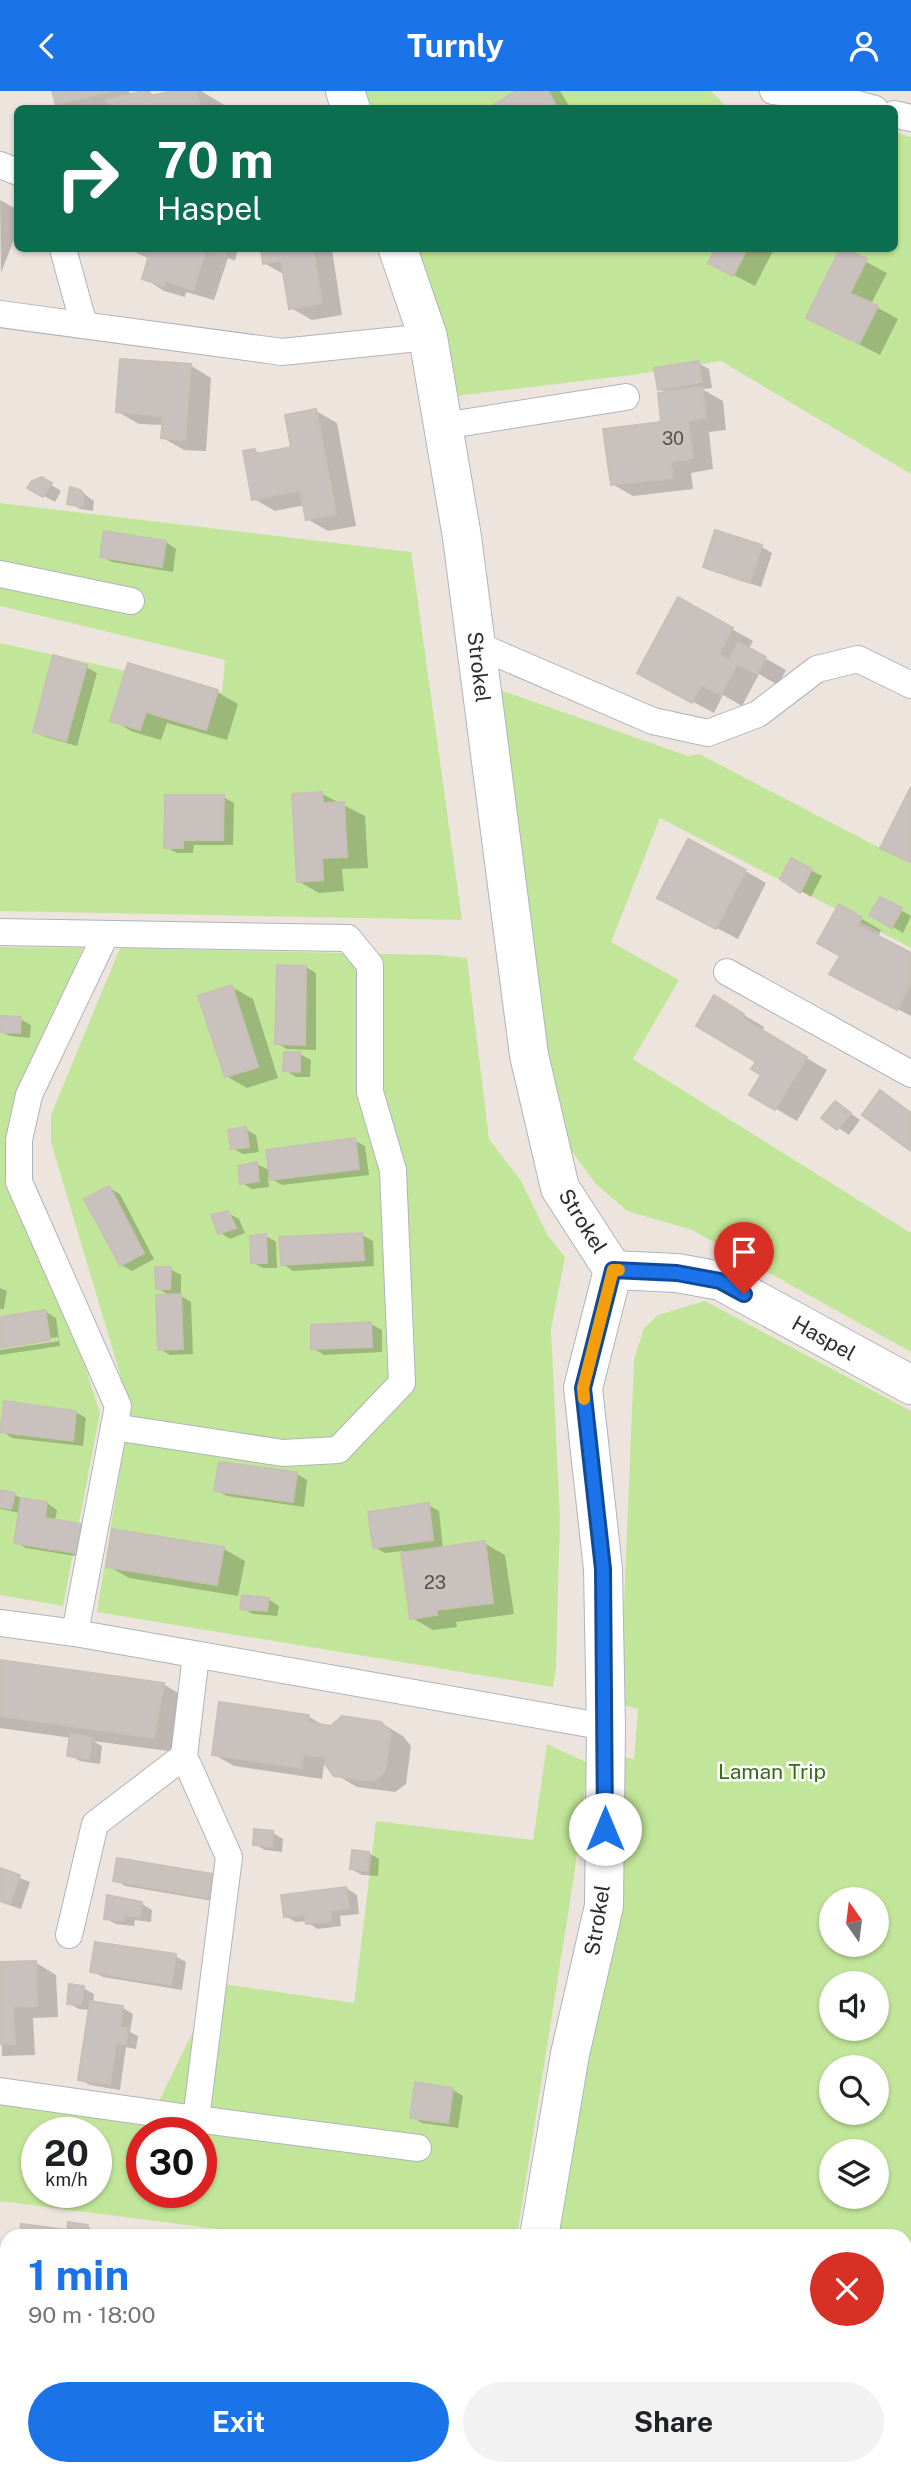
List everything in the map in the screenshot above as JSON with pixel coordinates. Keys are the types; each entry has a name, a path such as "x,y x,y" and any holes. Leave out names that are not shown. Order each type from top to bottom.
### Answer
{"street":[{"name":"Strokel","path":"399,252 428,337 463,537 529,1055 560,1188 613,1270 583,1388 603,1569 606,1727 604,1906 570,2054 540,2229"},
{"name":"Haspel","path":"613,1270 677,1273 720,1281 911,1385"}],"lane":[{"path":"773,91 838,99 860,105"},
{"path":"64,252 83,325"},
{"path":"0,314 282,352 428,337"},
{"path":"443,426 625,397"},
{"path":"0,574 131,601"},
{"path":"477,645 653,721 708,733 758,714 817,669 848,661 858,659 911,685"},
{"path":"0,932 348,938 370,965 370,1092 393,1170 402,1383 338,1450 283,1453 114,1427"},
{"path":"75,1633 118,1406 19,1182 19,1140 29,1095 106,934"},
{"path":"727,972 911,1074"},
{"path":"0,1623 75,1633 606,1727"},
{"path":"196,2117 229,1857 184,1756 197,1655"},
{"path":"68,1935 95,1824 184,1756"},
{"path":"0,2091 182,2117"},
{"path":"217,2122 418,2148"}],"green space":[{"path":"361,91 711,91 725,105 366,105"},
{"path":"898,133 911,137 911,474 721,361 632,375 455,396 414,252 898,252"},
{"path":"0,503 411,552 462,920 0,911 0,643 222,692 225,660 0,606"},
{"path":"497,689 688,756 699,754 911,864 911,948 660,818 611,942 679,980 633,1059 911,1233 911,1352 692,1230 627,1211 596,1184 559,1134"},
{"path":"0,947 83,948 16,1099 13,1145 100,1413 63,1606 0,1595"},
{"path":"120,948 437,955 467,958 489,1139 521,1181 548,1236 565,1257 551,1329 560,1518 556,1667 553,1687 97,1612 130,1408 51,1142 51,1115"},
{"name":"Laman Trip","path":"705,1301 911,1411 911,2229 557,2229 615,1756 634,1759 638,1709 620,1704 634,1360 644,1328 658,1315"},
{"path":"547,1744 588,1763 574,1876 518,2229 218,2229 54,2208 112,2208 112,2117 21,2117 21,2204 0,2201 0,2085 155,2109 217,1983 354,2003 376,1821 533,1840"}],"building":[{"path":"52,91 110,91 56,105"},
{"path":"142,91 149,91 150,96 172,91 196,91 200,105 108,105 107,100"},
{"path":"516,91 548,91 556,105 493,105"},
{"path":"140,252 205,252 193,290 165,281 164,286 142,279 149,255"},
{"path":"261,252 314,252 322,303 289,309 281,260 263,264"},
{"path":"714,252 745,252 733,276 708,263"},
{"path":"839,252 852,252 867,259 850,293 878,306 859,344 806,318"},
{"path":"120,359 191,364 185,440 161,438 163,416 116,412"},
{"path":"699,361 702,382 658,390 654,368"},
{"path":"702,387 706,418 688,421 693,458 671,462 673,478 611,485 603,429 661,422 658,393"},
{"path":"316,409 336,514 306,520 300,490 252,500 243,451 255,449 256,454 291,447 285,415"},
{"path":"42,477 52,483 43,497 27,488 32,481"},
{"path":"70,487 84,494 82,507 67,504"},
{"path":"715,530 762,545 750,583 703,567"},
{"path":"104,531 166,541 162,567 100,557"},
{"path":"678,597 733,628 719,654 729,660 738,642 766,657 757,674 737,664 721,695 701,685 692,703 637,673"},
{"path":"53,655 87,665 66,741 33,732"},
{"path":"128,663 218,690 206,730 146,712 140,730 110,721"},
{"path":"911,787 911,863 880,848"},
{"path":"322,792 323,803 344,802 347,857 322,858 323,880 297,882 292,794"},
{"path":"165,795 224,795 223,840 183,840 183,848 164,848"},
{"path":"688,839 746,870 716,929 657,898"},
{"path":"791,858 812,869 800,893 780,879"},
{"path":"880,897 902,908 892,928 869,915"},
{"path":"839,904 862,917 857,925 911,953 911,983 897,1010 829,974 840,956 817,943"},
{"path":"277,965 306,966 305,1045 275,1044"},
{"path":"232,985 258,1067 225,1077 198,996"},
{"path":"714,995 744,1014 742,1018 807,1057 775,1110 749,1095 761,1075 751,1069 756,1062 696,1026"},
{"path":"0,1016 21,1017 20,1033 0,1032"},
{"path":"284,1052 300,1052 300,1072 283,1071"},
{"path":"880,1090 911,1113 911,1151 862,1115"},
{"path":"835,1101 851,1113 837,1130 821,1118"},
{"path":"246,1127 249,1147 231,1149 228,1130"},
{"path":"355,1138 359,1169 270,1180 266,1150"},
{"path":"257,1162 259,1181 240,1184 238,1166"},
{"path":"109,1186 144,1253 120,1266 84,1199"},
{"path":"228,1211 236,1228 218,1234 211,1215"},
{"path":"362,1233 364,1260 281,1265 279,1237"},
{"path":"266,1234 267,1263 251,1263 250,1236"},
{"path":"155,1267 171,1267 170,1289 156,1289"},
{"path":"181,1294 183,1349 158,1350 156,1295"},
{"path":"45,1310 50,1340 0,1348 0,1317"},
{"path":"371,1322 372,1347 311,1349 311,1325"},
{"path":"4,1401 76,1411 73,1441 0,1432"},
{"path":"219,1462 297,1472 293,1502 214,1491"},
{"path":"0,1490 15,1493 11,1509 0,1507"},
{"path":"21,1498 47,1502 45,1518 81,1524 76,1553 14,1543"},
{"path":"429,1503 433,1540 373,1548 368,1512"},
{"path":"112,1529 224,1547 217,1585 106,1567"},
{"path":"485,1541 493,1603 436,1610 437,1615 410,1619 401,1553"},
{"path":"242,1595 269,1598 267,1611 240,1609"},
{"path":"0,1660 164,1683 154,1738 0,1716"},
{"path":"219,1702 309,1715 308,1722 331,1726 342,1716 381,1722 391,1733 385,1772 374,1781 334,1776 325,1764 326,1757 303,1754 302,1768 212,1755"},
{"path":"70,1734 92,1738 89,1759 67,1756"},
{"path":"254,1829 273,1831 272,1847 253,1845"},
{"path":"352,1850 369,1852 367,1871 350,1869"},
{"path":"117,1858 213,1874 209,1898 113,1881"},
{"path":"0,1868 20,1875 10,1904 0,1901"},
{"path":"346,1887 349,1908 330,1911 331,1921 306,1924 305,1914 284,1917 281,1895"},
{"path":"107,1895 142,1902 140,1917 124,1915 124,1921 104,1919"},
{"path":"95,1942 176,1954 171,1985 90,1972"},
{"path":"36,1961 37,2006 13,2007 15,2044 0,2044 0,1962"},
{"path":"69,1984 84,1986 81,2005 67,2004"},
{"path":"90,2001 123,2006 120,2027 128,2028 126,2044 116,2043 110,2085 78,2080"},
{"path":"415,2082 453,2088 448,2123 410,2118"},
{"path":"68,2222 88,2225 88,2229 67,2229"},
{"path":"21,2224 59,2229 21,2229"}],"slow traffic":[{"path":"584,1399 583,1388 613,1270 619,1270"}],"route":[{"path":"605,1829 603,1569 583,1388 613,1270 677,1273 720,1281 744,1294"}]}
